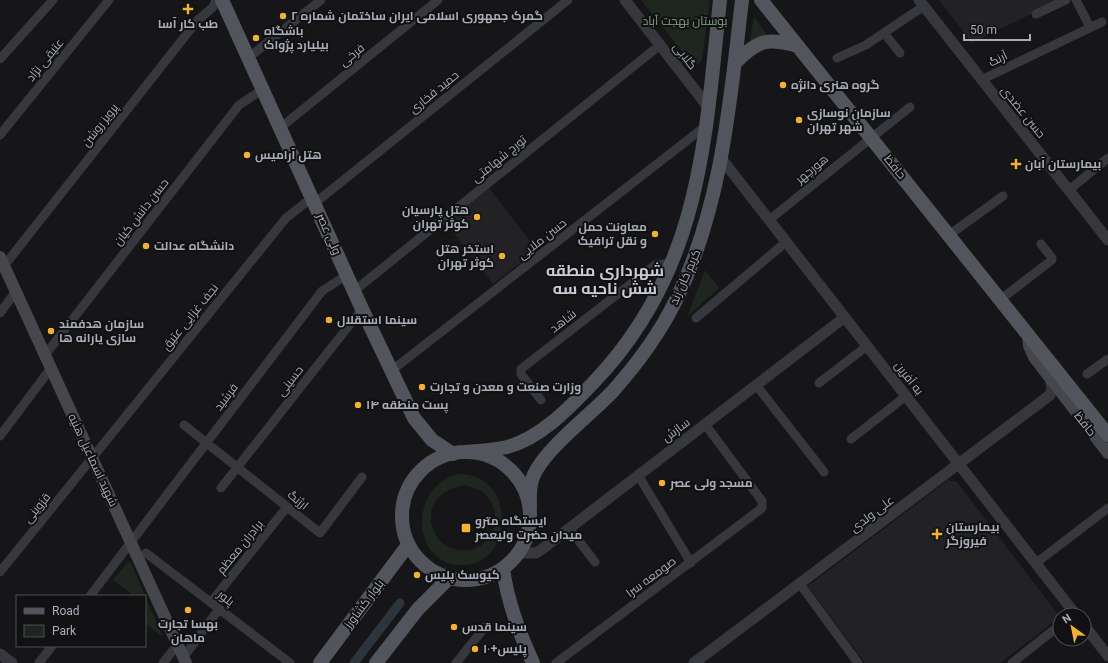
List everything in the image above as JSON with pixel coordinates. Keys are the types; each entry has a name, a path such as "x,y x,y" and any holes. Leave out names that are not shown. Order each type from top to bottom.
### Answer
{"main road":[{"name":"ولی عصر","path":"222,0 262,90 314,200 362,309 415,421 432,440 459,453"},
{"name":"کریم خان زند","path":"459,453 508,447 542,429 570,407 603,373 628,343 650,308 672,263 693,201 710,103 720,0"},
{"name":"کریم خان زند","path":"530,508 531,481 534,475 547,456 612,391 650,343 665,322 697,252 709,211 721,158 736,62 742,0"},
{"name":"حافظ","path":"761,0 1108,435"},
{"path":"736,62 753,48 765,42 778,41 798,46"},
{"name":"شهید اسماعیل هنیه","path":"2,261 184,660"},
{"name":"حافظ","path":"1028,334 1030,350 1108,453"},
{"path":"459,453 492,457 508,468 520,481 530,508 530,522 527,536 519,553 503,569 478,579 467,580 449,578 435,572 422,563 408,545 403,523 403,509 411,483 420,471 430,463 459,453"},
{"name":"بلوار کشاورز","path":"320,663 408,545"},
{"path":"503,569 514,618 533,663"},
{"path":"376,663 418,609 449,578"}],"street":[{"path":"0,59 53,0"},
{"name":"عتیقی نژاد","path":"0,135 109,0"},
{"name":"پرویز روشن","path":"2,261 197,21 213,6 216,0"},
{"path":"248,58 321,0"},
{"name":"فرخی","path":"280,128 438,0"},
{"name":"حمید فخاری","path":"314,200 568,0"},
{"name":"گلابی","path":"625,0 710,103"},
{"name":"گلابی","path":"634,0 662,43"},
{"path":"1036,14 1066,0"},
{"path":"1076,0 1090,28"},
{"path":"837,58 866,45 884,33 921,3"},
{"name":"حسن عضدی","path":"921,3 1108,240"},
{"name":"آرنگ","path":"981,80 1102,22"},
{"path":"884,33 900,53"},
{"name":"تورج شهامتی","path":"354,291 662,43"},
{"name":"حسن دانش کیان","path":"45,355 239,105 262,90"},
{"name":"هورچهر","path":"769,220 910,107"},
{"name":"حسن ملایی","path":"392,371 707,125"},
{"name":"به آفرین","path":"721,158 1070,607"},
{"path":"1069,190 1108,158"},
{"path":"949,235 1003,196"},
{"name":"نجف غزایی عتیق","path":"92,458 286,218 314,200"},
{"path":"696,318 786,242"},
{"path":"1000,299 1052,260 1042,244"},
{"name":"شاهد","path":"541,400 521,374 521,369 655,264 672,263"},
{"name":"فرشید","path":"91,595 322,291 347,274"},
{"path":"0,313 16,292"},
{"name":"حسینی","path":"221,488 362,309"},
{"name":"سازش","path":"519,553 536,553 845,318"},
{"path":"819,383 867,346"},
{"path":"1086,374 1108,359"},
{"path":"0,436 51,368"},
{"name":"علی ولدی","path":"694,663 1050,395 1052,388 1050,378"},
{"path":"756,385 824,472"},
{"path":"851,439 906,396"},
{"name":"صومعه سرا","path":"556,663 761,510 763,506 762,501 705,424"},
{"name":"ارژنگ","path":"184,425 320,533 362,477"},
{"name":"قزوینی","path":"0,572 92,458"},
{"path":"638,475 691,563"},
{"name":"برادران معظم","path":"211,602 287,507"},
{"path":"1036,563 1108,508"},
{"path":"569,528 595,562"},
{"name":"پلور","path":"146,553 290,663"},
{"path":"800,584 856,662"},
{"path":"184,660 219,609"},
{"path":"456,663 485,627"},
{"path":"1012,663 1052,631"},
{"path":"1092,635 1108,656"},
{"path":"163,663 177,645"},
{"path":"39,663 51,647"},
{"path":"0,654 12,663"}],"shaded area":[{"path":"939,0 1060,0 972,43"},
{"path":"489,188 537,250 493,284 445,222"},
{"name":"بیمارستان فیروزگر","path":"948,480 957,482 1052,607 1052,623 1000,663 865,663 808,586"}],"green space":[{"name":"بوستان بهجت آباد","path":"641,0 710,0 702,60 697,65 692,64"},
{"path":"754,16 767,35 750,41"},
{"path":"705,270 719,288 687,317"},
{"path":"458,474 478,478 491,488 499,503 502,520 499,536 492,551 479,561 462,565 445,562 433,553 425,540 422,525 424,509 430,494 441,482","holes":["465,485 481,492 491,502 495,514 494,527 488,538 479,547 466,551 451,548 445,545 436,535 431,520 431,512 437,499 449,490"]},
{"path":"128,562 131,563 145,595 133,595 113,580"},
{"path":"146,598 163,637 146,624"}],"waterway":[{"path":"354,663 400,603"}],"place":[{"name":"طب کار آسا","path":"188,9"},
{"name":"گمرک جمهوری اسلامی ایران ساختمان شماره ۲","path":"283,16"},
{"name":"باشگاه بیلیارد پژواک","path":"256,38"},
{"name":"گروه هنری دانژه","path":"783,85"},
{"name":"سازمان نوسازی شهر تهران","path":"799,120"},
{"name":"هتل آرامیس","path":"247,155"},
{"name":"بیمارستان آبان","path":"1016,164"},
{"name":"هتل پارسیان کوثر تهران","path":"477,217"},
{"name":"معاونت حمل و نقل ترافیک","path":"655,234"},
{"name":"دانشگاه عدالت","path":"146,246"},
{"name":"استخر هتل کوثر تهران","path":"502,256"},
{"name":"سینما استقلال","path":"329,320"},
{"name":"سازمان هدفمند سازی یارانه ها","path":"51,331"},
{"name":"وزارت صنعت و معدن و تجارت","path":"422,387"},
{"name":"پست منطقه ۱۴","path":"358,405"},
{"name":"مسجد ولی عصر","path":"662,483"},
{"name":"ایستگاه مترو میدان حضرت ولیعصر","path":"466,528"},
{"name":"بیمارستان فیروزگر","path":"937,534"},
{"name":"کیوسک پلیس","path":"417,575"},
{"name":"بهسا تجارت ماهان","path":"188,610"},
{"name":"سینما قدس","path":"454,627"},
{"name":"پلیس+۱۰","path":"475,649"}],"district":[{"name":"شهرداری منطقه شش ناحیه سه","path":"605,279"}]}
